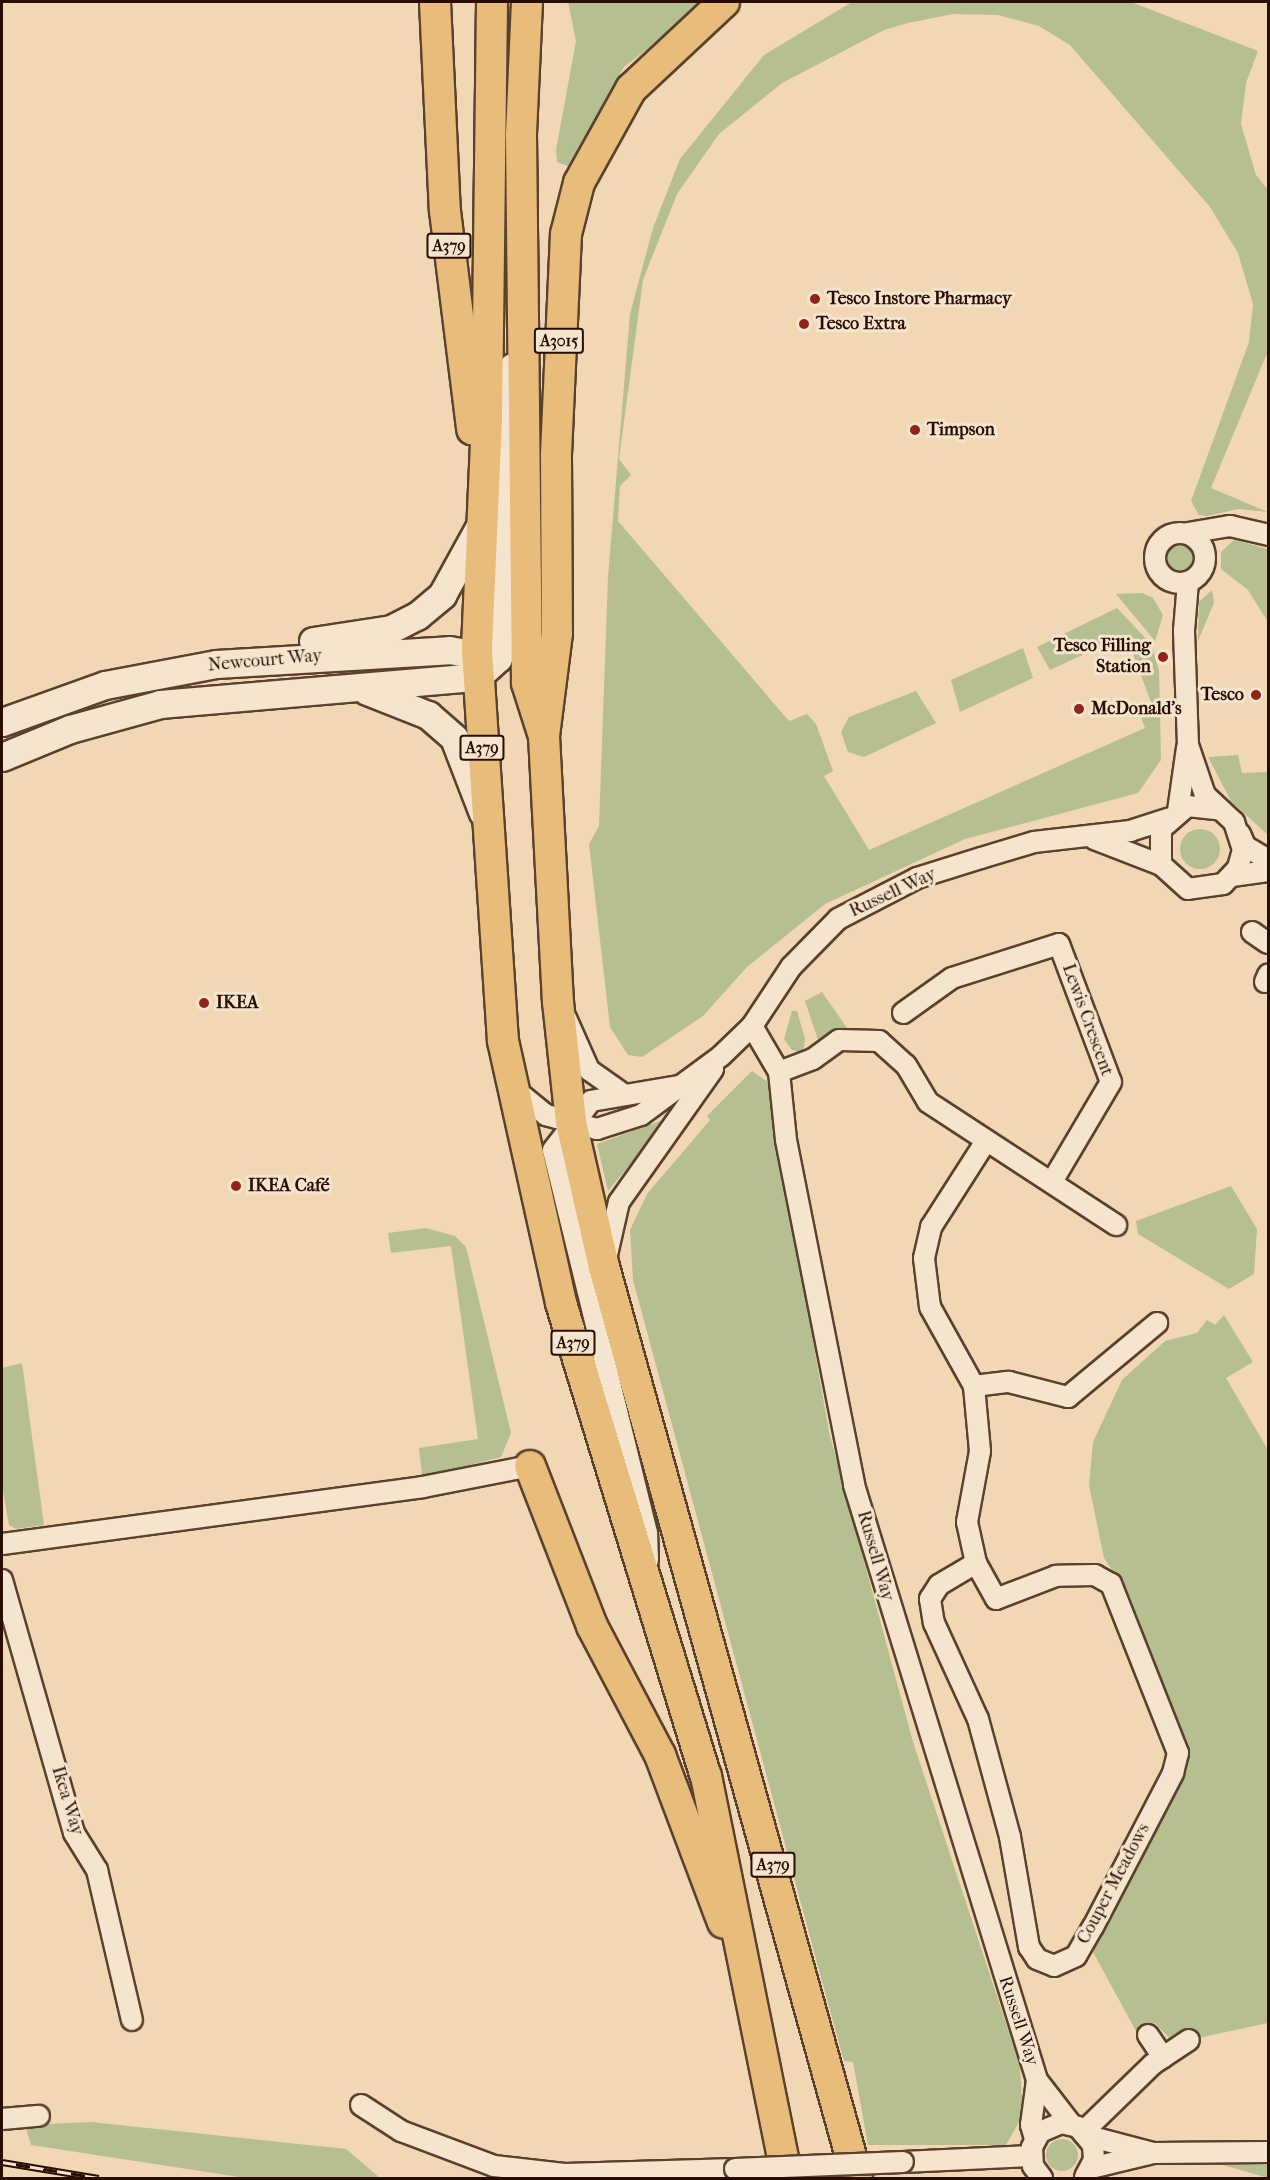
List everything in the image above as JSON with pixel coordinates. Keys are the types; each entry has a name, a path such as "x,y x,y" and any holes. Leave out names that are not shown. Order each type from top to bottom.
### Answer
{"main road":[{"name":"A379","path":"435,2 445,211 480,488"},
{"name":"A379","path":"492,2 488,407 480,488 480,526 486,819 503,1041 561,1303 706,1776 787,2178"},
{"name":"A379","path":"527,2 524,233 527,682 544,736 558,1002 571,1122 604,1268 857,2178"},
{"name":"A3015","path":"544,736 557,633 556,455 566,234 579,183 631,89 724,2"},
{"name":"A379","path":"530,1466 592,1626 660,1755 750,1996"}],"street":[{"path":"524,233 484,662 527,682"},
{"path":"216,664 292,644 391,628 417,616 442,595 480,526"},
{"path":"1180,582 1202,570 1204,549 1230,526"},
{"path":"1180,582 1159,573 1155,553 1164,537 1230,526 1269,534"},
{"path":"1188,533 1204,549"},
{"path":"1180,582 1188,745 1173,815 1158,841 1161,865 1176,884 1200,891 1232,876 1269,871"},
{"name":"Newcourt Way","path":"2,722 105,685 216,664 484,662"},
{"name":"Newcourt Way","path":"2,758 70,729 160,704 345,685 484,662"},
{"path":"345,685 398,699 428,715 454,738 486,819"},
{"path":"1188,745 1205,795 1240,831 1245,846 1269,860"},
{"path":"1173,815 1198,805 1218,809"},
{"name":"Russell Way","path":"513,1088 546,1115 597,1129 641,1115 722,1056 752,1026 790,967 838,920 917,878 1034,842 1130,831 1173,815"},
{"path":"1232,876 1241,859 1240,831"},
{"name":"Russell Way","path":"1082,836 1161,865"},
{"path":"1252,932 1269,943"},
{"name":"Lewis Crescent","path":"903,1013 952,978 1059,944 1111,1083 1053,1180"},
{"path":"558,1002 590,1070 621,1092"},
{"name":"Russell Way","path":"752,1026 778,1072 786,1140 854,1485 1037,2080 1081,2130"},
{"path":"778,1072 813,1059 839,1040 879,1041 906,1065 928,1102 986,1142 1053,1180 1116,1226"},
{"name":"Russell Way","path":"604,1268 619,1202 722,1056"},
{"path":"650,1593 647,1533 553,1150 571,1122 591,1101 621,1092 682,1086"},
{"name":"Couper Meadows","path":"976,1563 939,1585 930,1599 934,1623 978,1719 1010,1837 1029,1947 1038,1959 1054,1966 1076,1956 1093,1927 1173,1773 1177,1743 1111,1584 1095,1575 1056,1576 996,1599 976,1563 967,1522 980,1451 974,1386 930,1307 924,1258 931,1227 986,1142"},
{"path":"974,1386 1009,1382 1068,1397 1156,1323"},
{"path":"2,1544 423,1487 530,1466"},
{"name":"Ikea Way","path":"2,1580 74,1833 97,1870 132,2020"},
{"path":"1148,2035 1163,2057"},
{"path":"1081,2130 1163,2057 1189,2040"},
{"name":"Russell Way","path":"1033,2147 1031,2125 1037,2080"},
{"path":"361,2105 401,2131 494,2166 566,2174 903,2162 1033,2147 1047,2127 1081,2130 1153,2153"},
{"path":"2,2120 39,2116"},
{"path":"1081,2130 1094,2152 1087,2173"},
{"path":"1033,2147 1042,2178"},
{"path":"1087,2173 1153,2153 1269,2152"}],"green space":[{"path":"568,2 708,2 624,67 568,166 557,162 556,150 576,41"},
{"path":"852,2 1131,2 1258,51 1246,83 1241,124 1256,175 1268,190 1268,351 1211,488 1268,512 1238,509 1207,516 1199,515 1191,501 1249,342 1253,304 1238,253 1210,207 1070,45 1039,26 998,15 953,14 908,23 884,30 782,83 719,134 677,194 643,280 619,459 631,475 620,486 618,521 789,721 807,714 816,724 833,771 824,776 869,850 1145,728 1139,712 1152,705 1126,635 1050,670 1037,647 1117,608 1151,644 1159,670 1161,760 1138,793 965,839 825,904 747,967 703,1016 642,1057 628,1055 610,1027 589,844 599,826 608,577 630,314 653,228 680,159 764,55"},
{"path":"1234,540 1268,549 1268,622 1248,590 1221,569 1221,552"},
{"path":"1180,544 1189,548 1193,557 1189,566 1180,570 1171,566 1167,557 1171,548"},
{"path":"1212,590 1214,603 1198,641 1199,602"},
{"path":"1142,593 1153,598 1163,615 1155,641 1116,594"},
{"path":"1023,648 1033,678 960,712 951,680"},
{"path":"916,691 936,723 864,757 848,752 841,732 849,717"},
{"path":"1238,755 1242,773 1268,772 1268,835 1231,801 1208,757"},
{"path":"1200,829 1214,835 1220,849 1214,863 1200,869 1186,863 1180,849 1186,835"},
{"path":"822,992 847,1028 819,1043 805,1001"},
{"path":"792,1011 797,1011 805,1039 803,1053 792,1050 784,1039"},
{"path":"752,1071 768,1082 829,1432 913,1742 1020,2066 1023,2115 1006,2145 868,2145 853,2062 844,2061 633,1280 630,1230 647,1194 710,1120 707,1116"},
{"path":"663,1120 662,1126 608,1191 597,1144"},
{"path":"1231,1186 1257,1229 1254,1274 1229,1289 1138,1234 1136,1221"},
{"path":"426,1228 455,1236 466,1247 511,1433 501,1457 427,1476 422,1475 419,1448 478,1439 451,1246 391,1253 388,1233"},
{"path":"1224,1315 1253,1362 1226,1378 1268,1450 1268,2023 1198,2038 1193,2028 1171,2040 1155,2023 1137,2033 1093,1952 1189,1754 1130,1597 1104,1558 1089,1485 1093,1442 1122,1380 1165,1341 1197,1333 1207,1320 1215,1325"},
{"path":"22,1363 44,1525 16,1529 9,1525 2,1485 2,1368"},
{"path":"91,2122 346,2149 380,2178 246,2178 31,2145 25,2125"},
{"path":"1062,2139 1073,2144 1078,2155 1073,2166 1062,2171 1051,2166 1046,2155 1051,2144"},
{"path":"1268,2164 1268,2178 1223,2165"}],"railway":[{"path":"2,2162 99,2178"}],"place":[{"name":"Tesco Instore Pharmacy","path":"815,299"},
{"name":"Tesco Extra","path":"804,324"},
{"name":"Timpson","path":"915,430"},
{"name":"Tesco Filling Station","path":"1163,657"},
{"name":"Tesco","path":"1256,695"},
{"name":"McDonald's","path":"1079,709"},
{"name":"IKEA","path":"204,1003"},
{"name":"IKEA Café","path":"236,1186"}]}
